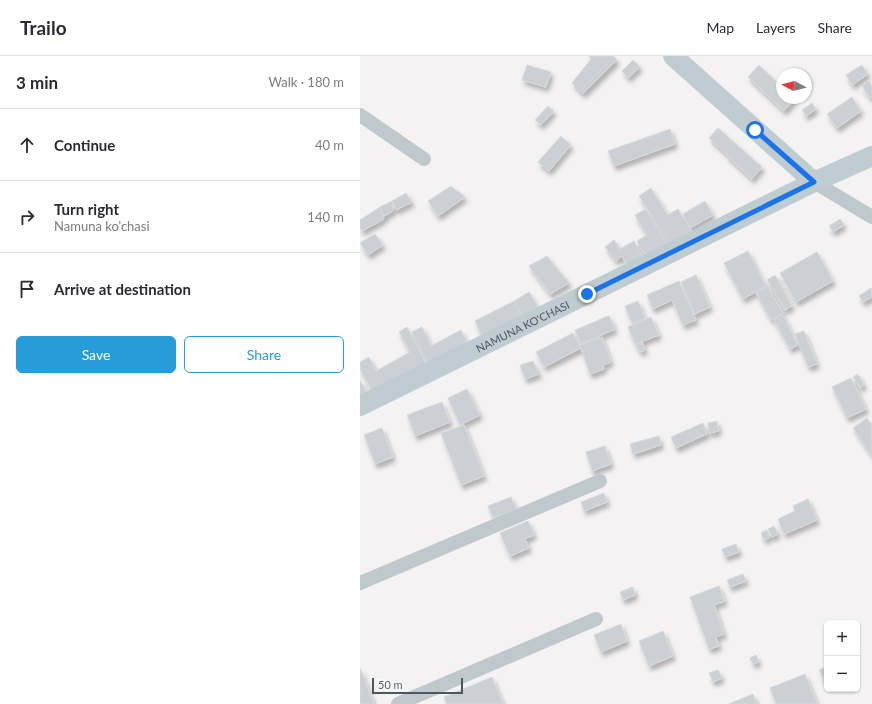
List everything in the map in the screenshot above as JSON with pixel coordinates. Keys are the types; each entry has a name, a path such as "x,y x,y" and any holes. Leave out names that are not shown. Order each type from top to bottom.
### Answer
{"main road":[{"path":"673,56 814,182"},
{"name":"NAMUNA KO'CHASI","path":"360,406 814,182 872,156"}],"street":[{"path":"360,115 424,159"},
{"path":"814,182 872,217"},
{"path":"360,583 600,481"},
{"path":"398,704 596,619"}],"building":[{"path":"589,56 613,56 617,60 583,94 572,83 591,59"},
{"path":"633,60 640,67 628,78 622,71"},
{"path":"527,65 551,72 546,87 522,80"},
{"path":"759,65 776,81 776,103 748,77"},
{"path":"862,65 868,74 852,85 846,75"},
{"path":"869,81 872,86 872,97 870,98 862,86"},
{"path":"852,97 861,111 837,128 827,114"},
{"path":"812,103 816,109 806,116 802,110"},
{"path":"777,104 790,104 784,111"},
{"path":"548,106 554,111 541,125 535,120"},
{"path":"718,128 762,167 752,179 709,138"},
{"path":"670,129 675,144 614,166 608,151"},
{"path":"561,136 571,145 549,171 538,162"},
{"path":"451,186 465,197 438,216 428,201"},
{"path":"651,188 668,215 678,209 692,231 670,245 639,196"},
{"path":"406,193 412,202 396,210 392,201"},
{"path":"392,201 393,211 383,217 380,207"},
{"path":"705,201 713,215 690,228 683,214"},
{"path":"380,207 384,219 362,231 360,228 360,220"},
{"path":"646,209 667,245 646,257 637,241 647,235 635,215"},
{"path":"840,219 844,225 833,232 829,226"},
{"path":"375,234 383,245 368,255 360,243"},
{"path":"614,240 620,249 634,241 643,258 627,266 622,256 616,261 605,247"},
{"path":"748,251 766,286 743,299 724,263"},
{"path":"817,252 833,281 796,302 780,273"},
{"path":"547,256 569,283 550,294 529,266"},
{"path":"696,275 710,307 695,314 681,282"},
{"path":"775,275 792,306 785,310 767,280"},
{"path":"679,281 696,320 683,325 672,300 653,309 647,295"},
{"path":"768,287 783,313 771,320 756,293"},
{"path":"871,288 872,297 863,302 859,296"},
{"path":"529,292 538,307 522,316 514,301"},
{"path":"514,301 522,316 482,337 475,321"},
{"path":"638,301 645,318 632,323 625,306"},
{"path":"783,315 798,345 790,349 774,320"},
{"path":"607,316 607,332 581,345 575,332"},
{"path":"609,316 615,329 581,344 575,330"},
{"path":"651,317 659,335 635,344 628,327"},
{"path":"407,327 426,364 373,393 360,369 360,362 369,357 376,371 410,352 399,332"},
{"path":"422,327 431,346 461,330 467,343 428,364 412,332"},
{"path":"804,331 817,364 808,367 795,334"},
{"path":"573,333 581,348 544,367 536,352"},
{"path":"602,337 611,362 603,365 604,369 590,374 580,345"},
{"path":"642,342 645,350 640,352 636,345"},
{"path":"533,361 539,374 525,379 520,365"},
{"path":"858,374 864,385 860,388 853,377"},
{"path":"851,378 866,409 847,418 832,387"},
{"path":"360,380 366,392 360,396"},
{"path":"467,389 480,415 460,425 448,398"},
{"path":"442,402 450,422 415,436 407,415"},
{"path":"867,418 872,426 872,456 853,428"},
{"path":"717,421 719,431 709,433 708,423"},
{"path":"703,423 707,434 676,448 671,437"},
{"path":"464,425 484,476 461,485 441,433"},
{"path":"382,428 393,457 375,464 364,435"},
{"path":"659,436 661,445 633,454 630,444"},
{"path":"605,446 611,464 592,471 586,452"},
{"path":"604,493 607,502 584,511 581,502"},
{"path":"511,497 516,509 493,518 488,506"},
{"path":"808,499 817,520 784,534 778,519 795,511 793,506"},
{"path":"528,521 534,535 525,539 529,548 510,556 500,533"},
{"path":"774,526 778,534 772,537 768,529"},
{"path":"767,530 770,537 764,540 761,533"},
{"path":"736,544 739,552 725,557 722,549"},
{"path":"743,574 746,581 730,587 727,580"},
{"path":"719,586 725,601 714,605 724,634 716,637 719,646 709,649 690,597"},
{"path":"633,587 635,595 623,600 620,592"},
{"path":"621,624 627,641 601,652 594,635"},
{"path":"663,631 673,656 649,666 639,641"},
{"path":"756,655 759,662 753,664 750,658"},
{"path":"360,668 374,704 360,704"},
{"path":"824,668 824,680 819,670"},
{"path":"718,670 722,678 713,682 709,673"},
{"path":"805,674 817,704 776,704 770,688"},
{"path":"492,677 503,704 447,704 444,697"},
{"path":"753,694 756,704 729,704"}],"route":[{"path":"587,294 814,182 755,130"}]}
